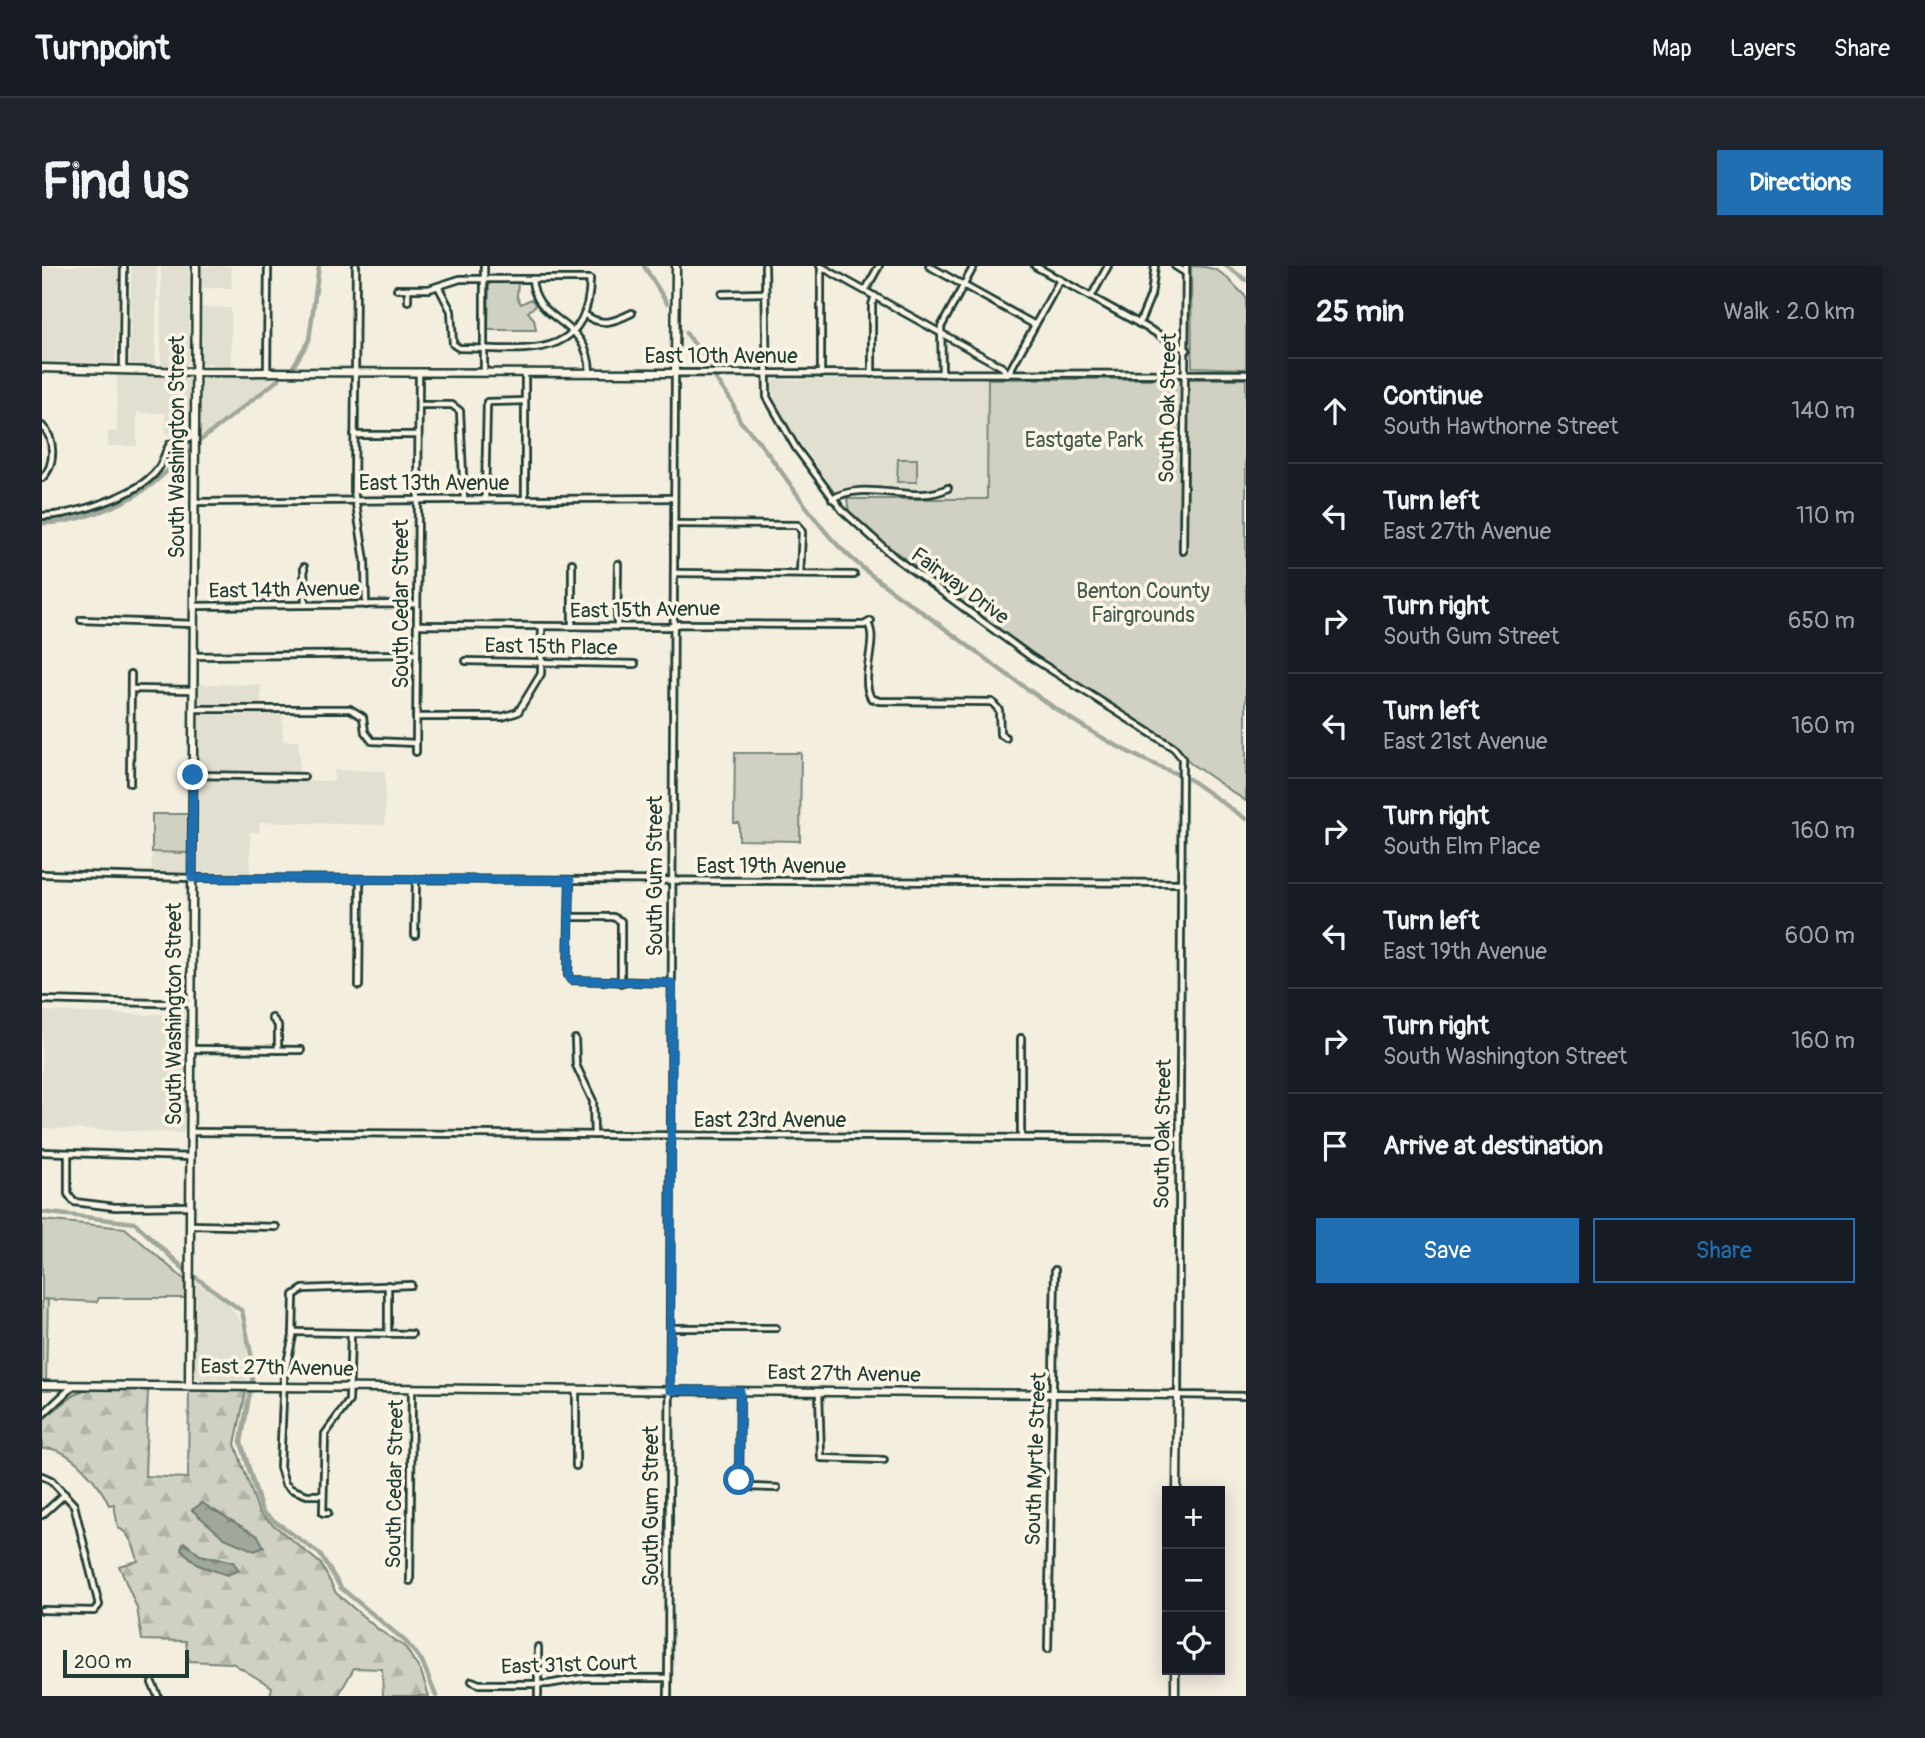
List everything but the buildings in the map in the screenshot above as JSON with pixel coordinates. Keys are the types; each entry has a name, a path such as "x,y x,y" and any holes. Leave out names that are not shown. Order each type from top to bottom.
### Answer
{"main road":[{"name":"South Washington Street","path":"189,1385 196,266"},
{"name":"South Gum Street","path":"675,373 676,266"},
{"name":"East 10th Avenue","path":"42,368 195,372 675,373"},
{"name":"East 27th Avenue","path":"42,1385 1178,1395"},
{"name":"South Oak Street","path":"1177,1486 1178,1395"},
{"path":"1175,1675 1175,1696"}],"street":[{"path":"123,370 124,266"},
{"path":"267,372 268,266"},
{"path":"356,266 355,499 365,557 366,605"},
{"path":"484,266 484,373"},
{"name":"Fairway Drive","path":"765,266 764,374 770,406 832,499 872,540 1012,643 1177,751 1182,758 1183,776"},
{"path":"821,374 821,266 1002,367 1008,374 1060,280"},
{"path":"865,290 878,266"},
{"path":"929,266 1035,325"},
{"path":"942,374 940,332 974,266"},
{"path":"1037,266 1186,350"},
{"path":"1091,297 1108,266"},
{"path":"1139,324 1151,295 1155,266"},
{"path":"1175,266 1186,274"},
{"name":"South Oak Street","path":"1184,551 1186,266"},
{"path":"397,289 438,286 453,279 590,279 589,304 584,314 560,342 544,349 455,346 451,311 438,286"},
{"path":"533,279 539,302 572,330 587,349 590,373"},
{"path":"408,289 408,302"},
{"path":"722,294 764,293"},
{"path":"872,374 872,305 875,296"},
{"path":"584,314 593,320 608,323 632,313"},
{"name":"South Cedar Street","path":"416,752 419,372"},
{"path":"524,498 525,373"},
{"name":"East 10th Avenue","path":"675,373 1246,374"},
{"name":"South Gum Street","path":"668,1696 675,373"},
{"path":"485,498 487,402 525,401"},
{"path":"418,405 452,405 458,408 461,414 461,477 464,498"},
{"path":"42,426 51,442 50,465 43,477"},
{"path":"355,435 418,435"},
{"path":"42,516 72,512 132,489 157,471 170,444 195,436"},
{"path":"832,499 846,492 932,493 948,488"},
{"name":"East 13th Avenue","path":"194,502 418,498 674,498"},
{"path":"674,524 794,524 800,527 800,574"},
{"path":"572,563 572,626"},
{"path":"617,627 618,564"},
{"path":"304,567 304,605"},
{"path":"674,573 854,575"},
{"name":"East 14th Avenue","path":"194,606 417,604"},
{"path":"81,620 194,624"},
{"name":"East 15th Avenue","path":"417,625 617,627 869,622 872,633 867,687 874,700 992,702 999,710 1000,734 1006,738"},
{"path":"416,717 507,717 521,710 533,691 542,664 542,626"},
{"path":"194,656 417,654"},
{"name":"East 15th Place","path":"466,661 635,664"},
{"path":"130,783 131,674"},
{"path":"131,689 193,690"},
{"path":"193,709 351,709 363,717 369,739 379,743 416,743"},
{"path":"193,775 304,777"},
{"name":"South Oak Street","path":"1178,1395 1183,776"},
{"name":"East 19th Avenue","path":"42,874 416,880 1182,883"},
{"path":"359,986 360,879"},
{"path":"415,935 416,880"},
{"path":"570,880 568,975 571,980 672,983"},
{"path":"569,917 619,919 622,925 621,983"},
{"path":"42,1000 192,1004"},
{"path":"272,1018 278,1025 278,1050"},
{"path":"1021,1038 1021,1138"},
{"path":"575,1039 576,1065 593,1101 594,1135"},
{"path":"191,1049 301,1050"},
{"name":"East 23rd Avenue","path":"191,1132 1180,1139"},
{"path":"42,1153 191,1157"},
{"path":"68,1153 70,1200 115,1207 190,1206"},
{"path":"190,1225 276,1227"},
{"name":"South Myrtle Street","path":"1048,1649 1055,1270"},
{"path":"387,1334 388,1285"},
{"path":"284,1296 303,1289 411,1285"},
{"path":"295,1294 293,1332 284,1386 281,1476 285,1484 299,1493 323,1495"},
{"path":"671,1328 776,1328"},
{"path":"293,1332 412,1334"},
{"path":"328,1513 323,1513 325,1434 346,1406 351,1387 351,1333"},
{"path":"42,1415 74,1385"},
{"name":"South Cedar Street","path":"410,1581 412,1387"},
{"path":"576,1389 576,1466"},
{"path":"740,1391 739,1480 748,1488 777,1488"},
{"path":"819,1391 821,1458 884,1460"},
{"name":"East 27th Avenue","path":"1178,1395 1246,1396"},
{"path":"42,1475 65,1494 76,1510 98,1609 42,1610"},
{"path":"42,1515 65,1494"},
{"path":"538,1647 538,1696"},
{"name":"East 31st Court","path":"472,1681 479,1684 538,1685 577,1678 668,1678"},
{"path":"152,1683 158,1696"}],"shaded area":[{"path":"42,266 120,266 115,364 42,363"},
{"path":"131,266 157,266 155,365 130,364"},
{"path":"161,266 189,266 189,361 185,366 161,365"},
{"path":"201,266 231,266 232,288 201,288"},
{"path":"200,307 231,308 231,367 201,364"},
{"path":"117,374 189,377 190,421 175,434 166,434 165,413 137,413 137,446 108,446 108,432 117,431"},
{"path":"202,376 266,376 276,377 200,438"},
{"path":"988,379 987,499 846,499 832,488 795,435 777,405 770,383 776,380"},
{"path":"198,684 261,685 261,706 282,706 283,741 299,741 299,781 334,781 334,770 385,771 385,825 260,822 259,832 250,832 250,876 199,875"},
{"path":"152,852 188,853 186,873 152,873"},
{"path":"42,1011 147,1015 184,1012 186,1133 42,1128"},
{"path":"195,1282 228,1304 240,1320 247,1345 248,1382 205,1381 197,1378 194,1370"}],"green space":[{"path":"1191,266 1210,268 1223,274 1246,297 1246,369 1192,367"},
{"path":"492,282 518,282 517,297 521,304 531,299 536,305 528,312 534,319 536,330 488,330 489,285"},
{"name":"Benton County Fairgrounds","path":"988,379 1246,379 1246,801 1190,763 1175,744 1039,658 876,537 849,512 847,499 987,499"},
{"path":"898,459 917,459 917,482 897,482"},
{"path":"735,753 801,753 800,841 739,840 739,823 734,823"},
{"path":"152,814 188,814 188,853 152,852"},
{"path":"42,1220 125,1228 186,1281 185,1298 99,1298 97,1302 42,1299"},
{"path":"42,1299 48,1300 46,1381 42,1381"},
{"path":"81,1390 148,1390 145,1476 188,1478 189,1390 246,1391 235,1444 259,1513 321,1564 336,1593 379,1630 405,1647 421,1672 429,1696 383,1696 382,1669 354,1668 338,1696 270,1696 272,1687 232,1663 188,1661 186,1641 142,1640 137,1608 119,1566 138,1561 129,1537 118,1528 114,1504 109,1505 91,1477 72,1459 52,1449 42,1449 42,1420"}],"water":[{"path":"202,1503 258,1536 264,1547 255,1551 224,1538 192,1510"},
{"path":"184,1542 200,1555 233,1562 239,1570 227,1575 198,1565 181,1549"}],"waterway":[{"path":"293,367 309,340 319,266"},
{"path":"644,266 667,303"},
{"path":"1226,266 1246,280"},
{"path":"686,333 713,368"},
{"path":"201,440 279,379"},
{"path":"716,379 732,402 740,421 819,524 856,562 897,595 1054,707 1113,744 1177,774"},
{"path":"42,523 67,521 121,502 150,486 189,450"},
{"path":"1189,779 1246,819"},
{"path":"42,1212 135,1223 184,1269 242,1311 251,1354 252,1381"},
{"path":"59,1404 84,1390 162,1390"},
{"path":"250,1391 241,1442 262,1512 320,1554 341,1588 405,1641 422,1661 436,1696"}],"route":[{"path":"193,775 192,878 570,880 569,978 577,983 672,983 670,1390 740,1391 739,1480"}],"park label":[{"name":"Eastgate Park","path":"1084,440"}]}
